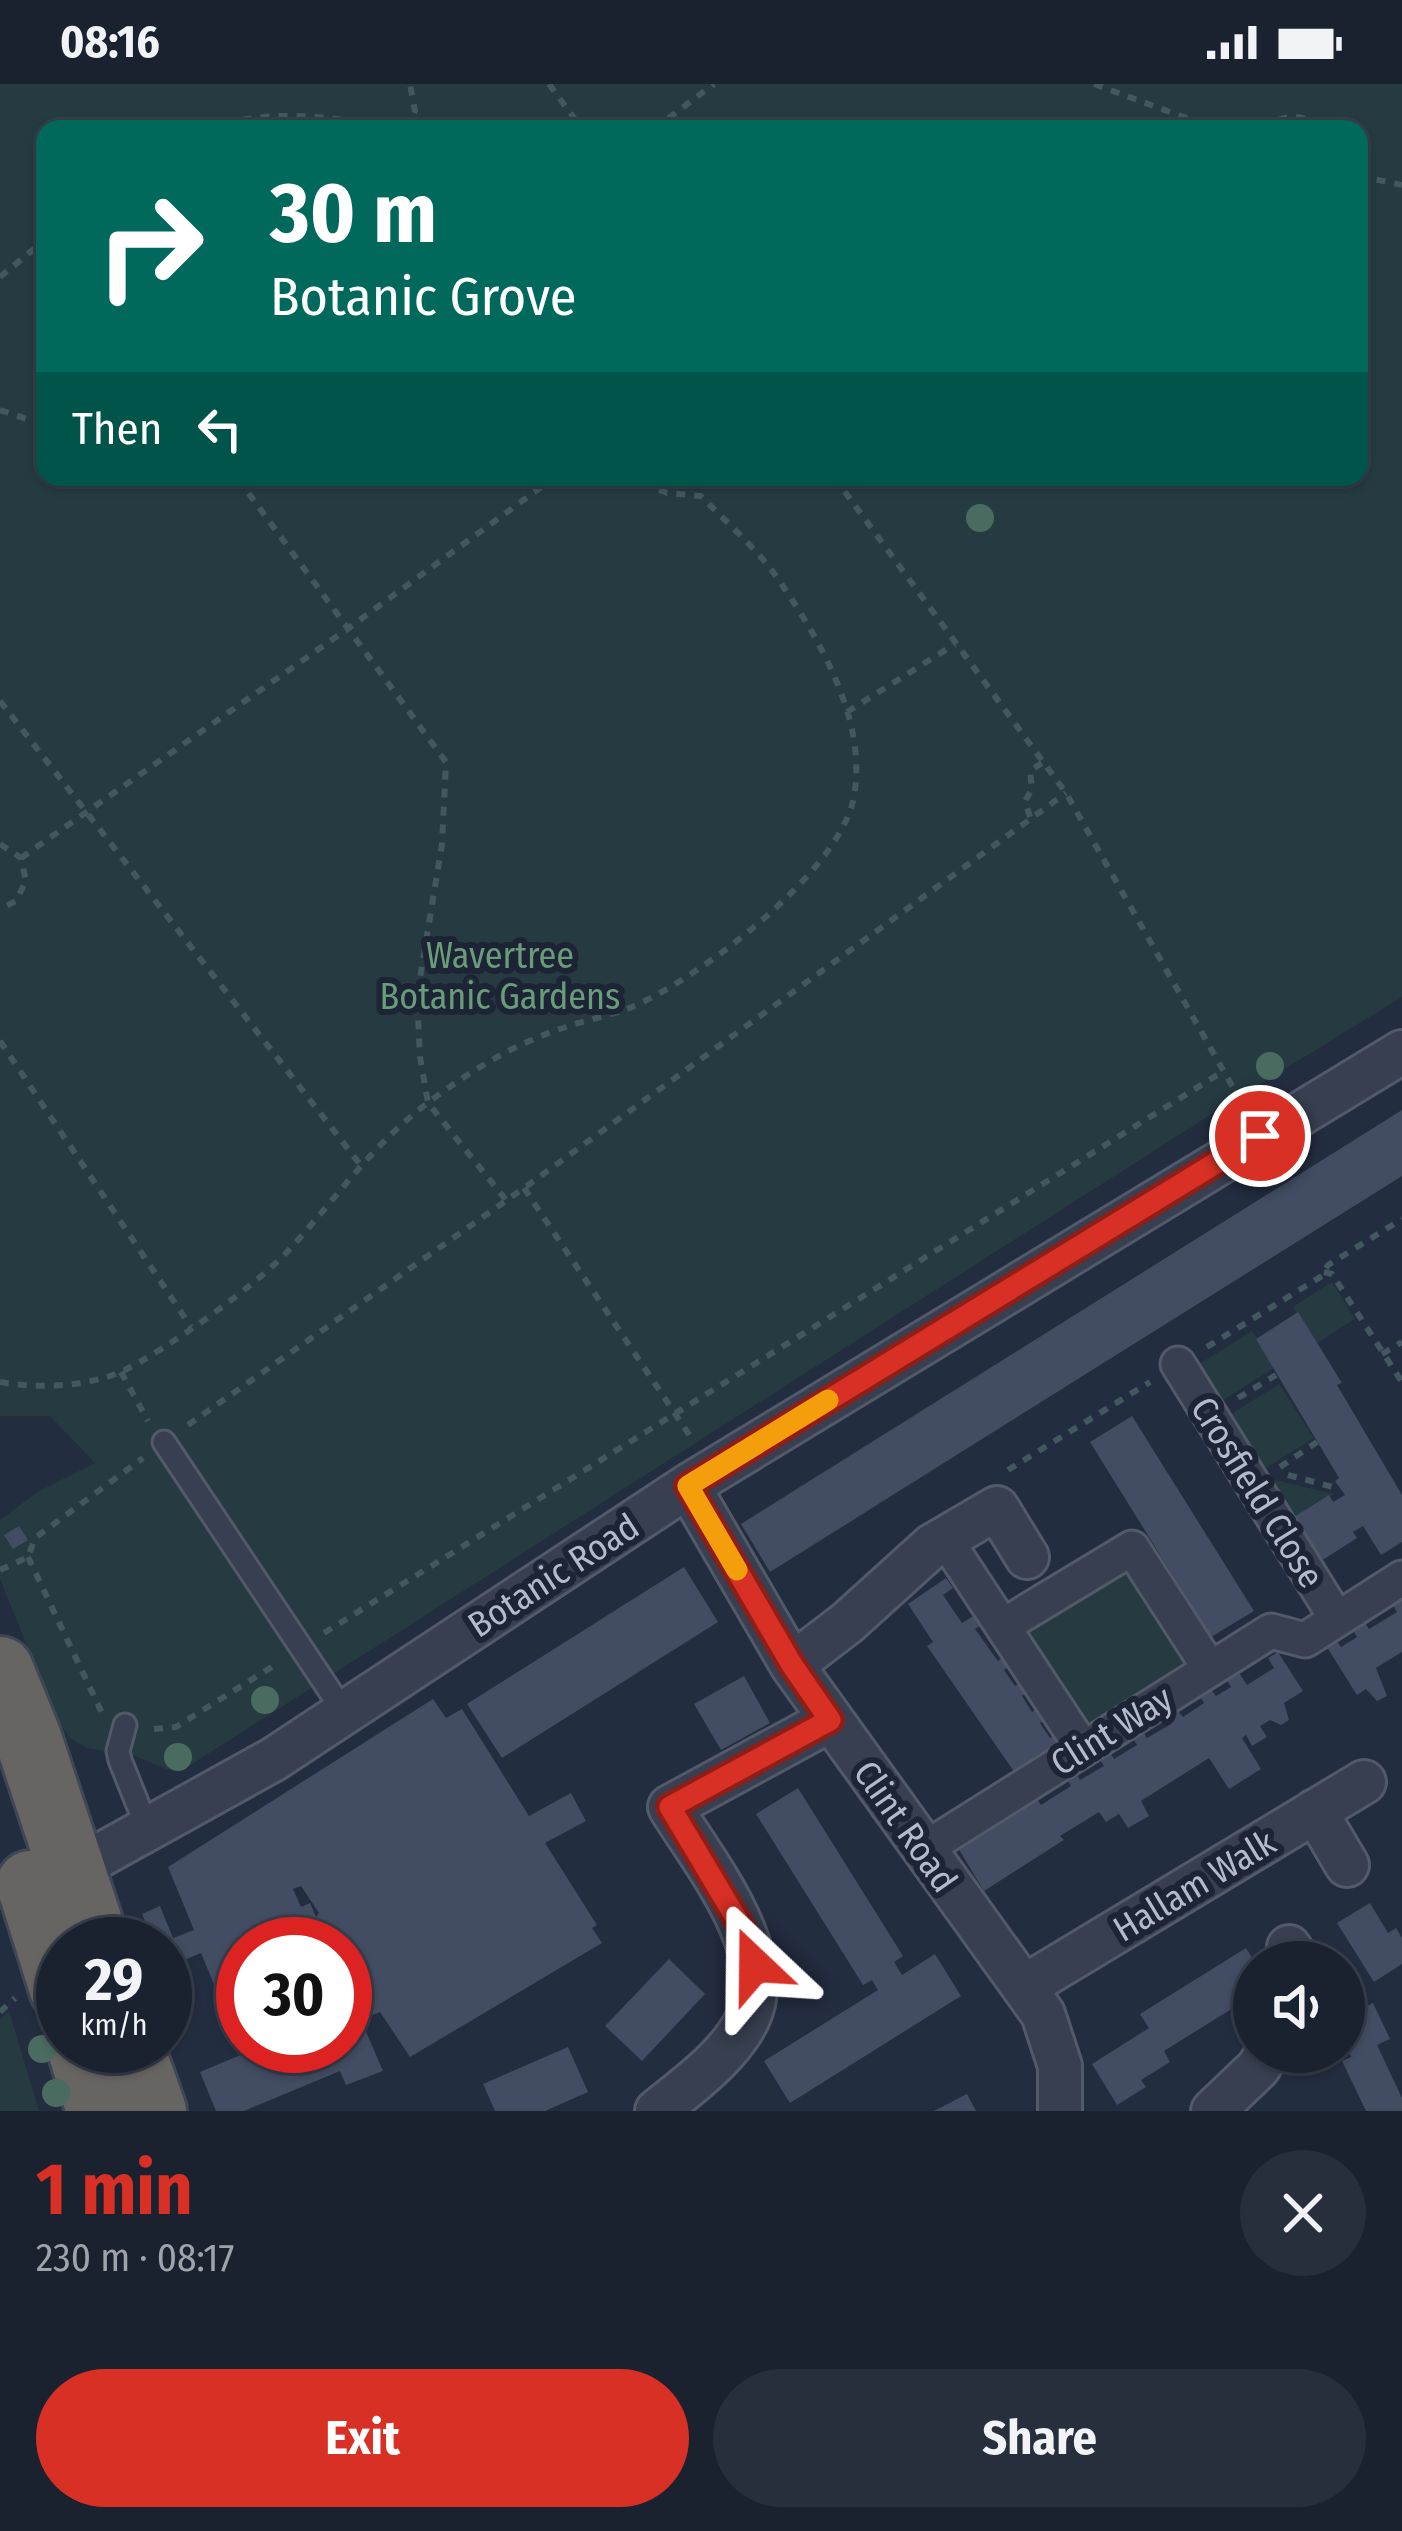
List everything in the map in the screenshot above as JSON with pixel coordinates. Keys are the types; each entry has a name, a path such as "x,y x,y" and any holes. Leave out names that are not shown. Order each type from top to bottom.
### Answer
{"highway":[{"path":"0,1670 28,1738 87,1917"},
{"path":"0,1798 39,1917"},
{"path":"88,2073 100,2111"},
{"path":"140,2073 153,2111"}],"street":[{"name":"Botanic Road","path":"72,1871 274,1759 700,1479 1402,1052"},
{"name":"Crosfield Close","path":"1178,1364 1337,1619"},
{"name":"Clint Road","path":"700,1479 792,1665 1024,1987 1054,2039 1060,2066 1060,2111"},
{"path":"792,1665 945,1539 998,1508 1027,1557"},
{"path":"945,1539 1082,1747"},
{"path":"1003,1626 1132,1548 1210,1669"},
{"path":"1337,1619 1402,1578"},
{"name":"Clint Way","path":"923,1850 1270,1631 1305,1640 1337,1619"},
{"path":"657,2111 736,2037 754,2001 755,1983 755,1965 742,1928 670,1807 830,1720"},
{"name":"Hallam Walk","path":"1024,1987 1364,1781"},
{"path":"1315,1811 1347,1865"},
{"path":"1213,2111 1253,2073"}],"lane":[{"path":"164,1442 344,1712"},
{"path":"125,1725 120,1760 148,1830"}],"path":[{"path":"410,84 415,111 410,120"},
{"path":"550,84 576,120"},
{"path":"666,120 714,84"},
{"path":"1094,84 1192,120"},
{"path":"249,120 323,116 348,120"},
{"path":"1368,178 1402,184"},
{"path":"0,277 36,247"},
{"path":"0,410 36,422"},
{"path":"244,486 446,761 442,844 417,996 420,1057 428,1103 506,1200"},
{"path":"21,858 543,486"},
{"path":"650,486 701,496"},
{"path":"0,1382 53,1386 122,1372 191,1328 284,1256 359,1164 428,1103 506,1051 632,1007 682,979 793,894 832,846 852,804 857,762 838,682 774,573 701,496 700,486"},
{"path":"841,486 1066,793 1260,1136"},
{"path":"847,712 955,644"},
{"path":"0,701 359,1164"},
{"path":"1030,817 1025,801 1033,789 1030,771 1045,761"},
{"path":"1066,793 35,1538 28,1557 94,1702 105,1717 125,1725 176,1727 1222,1072"},
{"path":"0,844 21,858 26,869 22,892 0,909"},
{"path":"0,1041 191,1328"},
{"path":"524,1187 674,1411 700,1479"},
{"path":"1002,1473 1402,1220"},
{"path":"1324,1272 1332,1274 1402,1382"},
{"path":"1382,1354 1402,1342"},
{"path":"122,1372 142,1414 164,1442"},
{"path":"1210,1416 1276,1375"},
{"path":"1274,1471 1340,1489"},
{"path":"0,1570 28,1557"}],"green space":[{"name":"Wavertree Botanic Gardens","path":"0,84 1402,84 1402,997 184,1769 166,1769 135,1756 87,1748 71,1739 57,1720 0,1579 0,1520 39,1491 95,1463 50,1416 0,1416"},
{"path":"1332,1282 1355,1319 1317,1343 1293,1307"},
{"path":"1252,1331 1274,1368 1210,1408 1188,1371"},
{"path":"1279,1384 1314,1438 1261,1471 1225,1418"},
{"path":"1275,1480 1334,1494 1283,1524 1261,1488"},
{"path":"1117,1562 1135,1567 1186,1654 1182,1671 1081,1733 1014,1626"},
{"path":"9,2011 39,2111 0,2111 0,2019"}],"building":[{"path":"1402,1110 1402,1176 770,1572 741,1524"},
{"path":"1298,1312 1402,1495 1402,1542 1381,1555 1363,1526 1353,1532 1357,1538 1310,1568 1283,1524 1329,1495 1333,1502 1345,1495 1256,1339"},
{"path":"1132,1416 1254,1611 1211,1637 1090,1442"},
{"path":"19,1526 28,1540 13,1549 4,1535"},
{"path":"684,1567 718,1622 502,1758 467,1704"},
{"path":"946,1578 953,1588 943,1595 962,1623 978,1613 985,1623 975,1629 998,1661 1007,1654 1013,1663 1004,1670 1015,1686 1024,1679 1031,1689 1022,1696 1032,1712 1042,1705 1050,1716 1040,1723 1050,1738 1060,1731 1067,1741 1017,1776 927,1646 933,1642 908,1604"},
{"path":"1402,1596 1402,1652 1376,1668 1387,1696 1377,1701 1366,1689 1357,1695 1325,1644 1335,1638 1341,1647 1357,1637 1351,1627 1363,1620 1369,1629 1397,1612 1391,1602"},
{"path":"1278,1652 1303,1691 1284,1703 1289,1720 1281,1725 1270,1720 1260,1726 1267,1737 1252,1746 1246,1735 1242,1738 1261,1769 1229,1789 1209,1758 1141,1801 1149,1816 1128,1828 1119,1814 1106,1822 1099,1812 984,1891 952,1838 967,1841 1000,1821 994,1811 1004,1804 1011,1815 1026,1805 1020,1796 1031,1789 1041,1805 1071,1786 1065,1776 1075,1771 1080,1780 1104,1766 1097,1755 1108,1749 1114,1759 1137,1745 1131,1735 1141,1728 1147,1738 1171,1724 1166,1714 1176,1708 1183,1717 1204,1703 1198,1693 1209,1687 1216,1696 1231,1687 1224,1676 1236,1668 1247,1685 1274,1668 1268,1658"},
{"path":"744,1676 770,1723 721,1750 694,1704"},
{"path":"433,1699 446,1718 462,1709 529,1816 571,1793 586,1821 545,1843 597,1925 592,1928 602,1943 410,2057 380,2012 372,2015 372,1917 316,1917 216,1917 216,1989 201,1953 192,1957 194,1930 168,1867","holes":["301,1886 319,1913 316,1917 310,1903 301,1907 293,1889"]},
{"path":"798,1788 903,1956 894,1962 902,1975 935,1954 961,1996 790,2103 764,2061 878,1990 872,1980 863,1985 756,1814"},
{"path":"1370,1903 1388,1933 1396,1928 1402,1938 1402,1964 1374,1982 1365,1968 1365,1941 1348,1941 1337,1923"},
{"path":"160,1906 164,1917 143,1917 142,1914"},
{"path":"1233,1956 1233,2008 1164,2051 1170,2062 1141,2080 1146,2087 1117,2105 1092,2064 1149,2028 1140,2014"},
{"path":"669,1959 705,1994 642,2061 605,2026"},
{"path":"1373,2003 1390,2039 1377,2045 1402,2098 1402,2111 1366,2111 1348,2073 1365,2073 1365,2007"},
{"path":"372,2046 383,2071 346,2085 341,2073 372,2073"},
{"path":"568,2047 588,2092 545,2111 495,2111 483,2084"},
{"path":"216,2065 216,2073 335,2073 244,2111 216,2111 200,2072"},
{"path":"967,2094 976,2111 934,2111"}],"slow traffic":[{"path":"737,1570 688,1486 828,1400"}],"route":[{"path":"755,1965 742,1928 670,1807 830,1720 792,1665 688,1486 1260,1136"}]}
